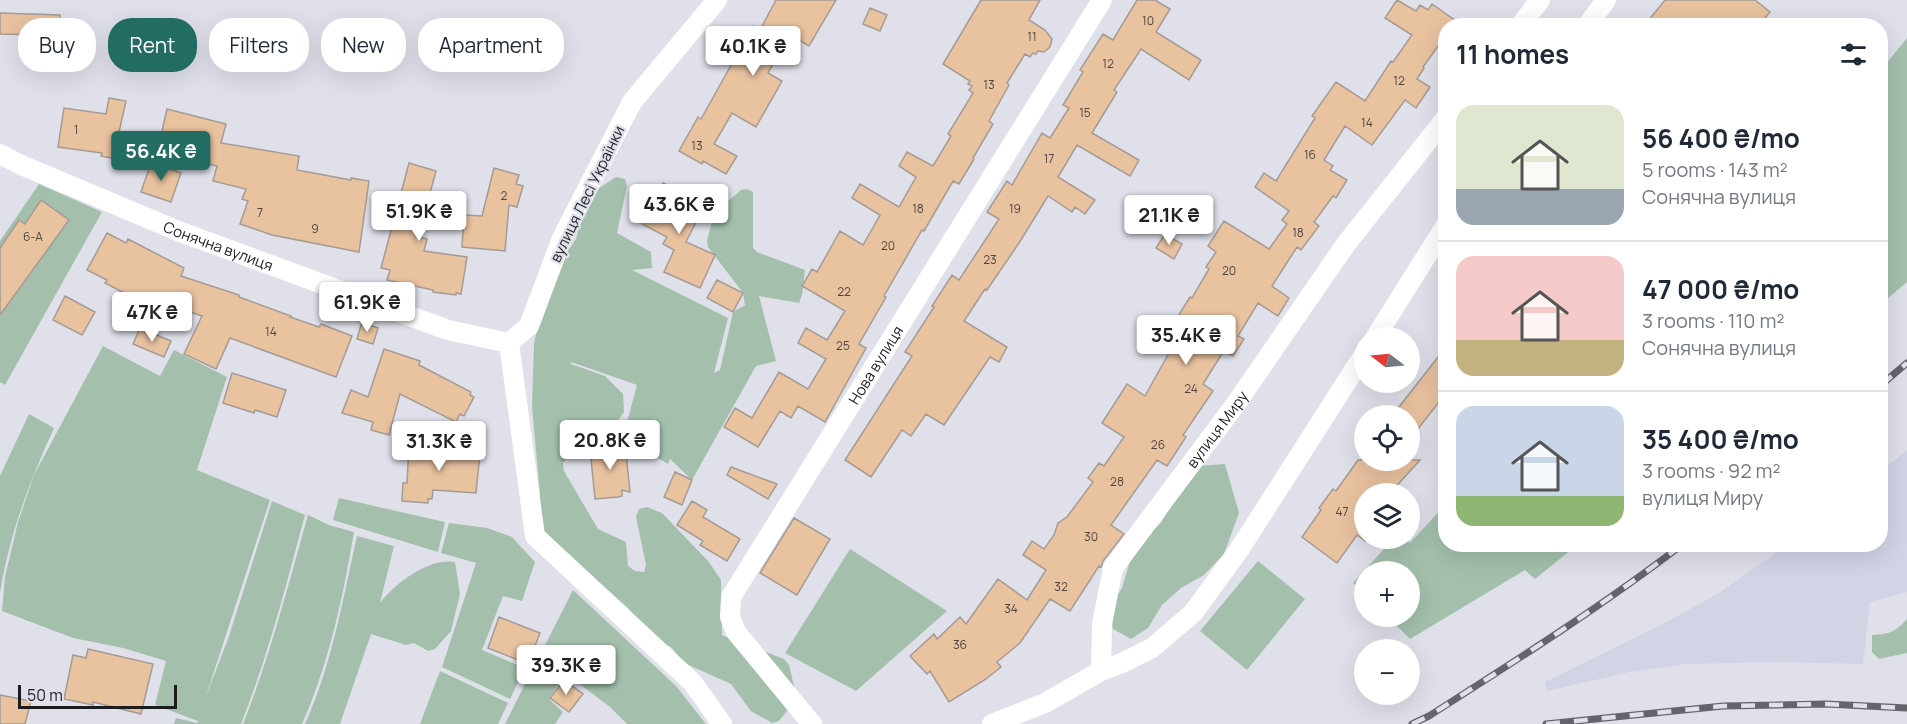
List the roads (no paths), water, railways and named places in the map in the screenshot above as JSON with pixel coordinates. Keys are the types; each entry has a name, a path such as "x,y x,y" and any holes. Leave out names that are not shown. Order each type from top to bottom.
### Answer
{"street":[{"name":"вулиця Лесі Українки","path":"509,343 529,326 562,238 632,102 717,0"},
{"name":"Нова вулиця","path":"812,724 736,632 730,617 731,597 1102,0"},
{"path":"1526,18 1540,0"},
{"path":"1593,18 1606,0"},
{"name":"вулиця Миру","path":"1101,672 1102,624 1113,568 1235,405 1347,244 1438,128"},
{"name":"Сонячна вулиця","path":"0,154 178,231 448,330 509,343"},
{"path":"1382,327 1438,238"},
{"path":"509,343 535,536 693,683 722,724"},
{"path":"992,724 1045,703 1101,672 1152,648 1193,613 1239,550 1354,370"}],"railway":[{"path":"1888,379 1907,363"},
{"path":"1412,724 1429,716 1558,633 1672,552"},
{"path":"1546,724 1723,706 1826,704 1907,708"}]}
